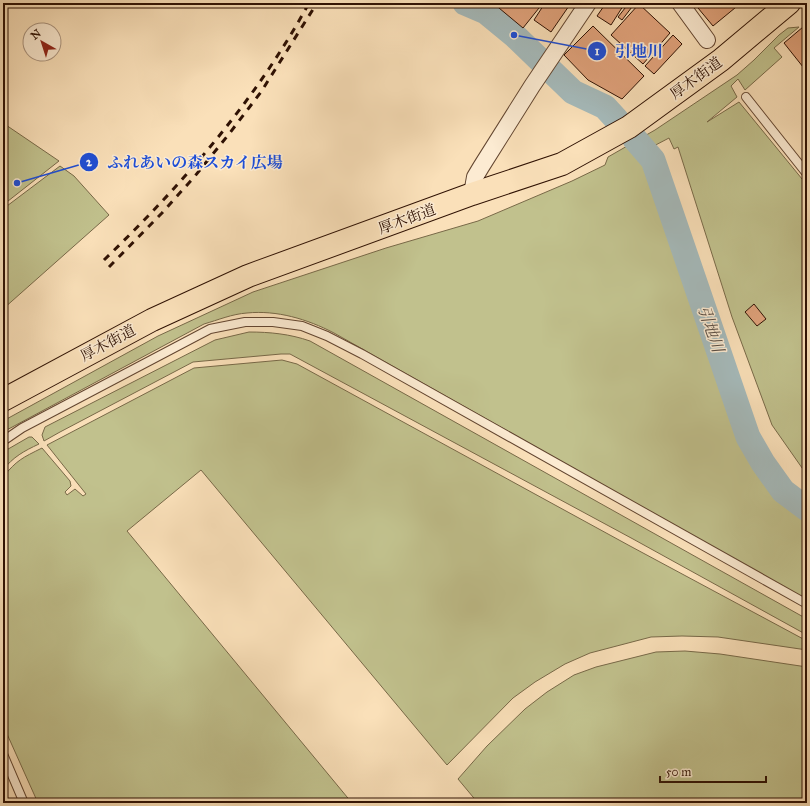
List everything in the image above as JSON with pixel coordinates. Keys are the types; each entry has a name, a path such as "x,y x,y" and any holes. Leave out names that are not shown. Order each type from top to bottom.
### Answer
{"main road":[{"name":"厚木街道","path":"3,400 152,320 248,276 472,194 562,164 629,127 722,60 789,3"}],"street":[{"path":"472,194 476,177 481,167 532,86 588,3"},
{"path":"680,3 707,40"}],"lane":[{"path":"746,97 807,174"},
{"path":"3,441 22,428 210,329 245,322 273,322 302,326 327,336 362,354 807,604"},
{"path":"3,754 24,803"}],"green space":[{"path":"799,27 774,48 782,57 745,90 738,79 731,86 737,97 707,122 739,102 807,185 807,475 772,425 732,317 678,147 674,149 669,138 648,149 662,209 687,289 757,460 784,499 807,517 807,600 334,333 303,320 281,314 258,312 241,314 204,324 3,432 3,421 158,336 253,292 386,248 478,221 572,181 605,165 608,157 655,130 737,75 788,28"},
{"path":"3,123 59,161 3,205"},
{"path":"60,166 74,176 109,215 3,309 3,209"},
{"path":"249,332 280,334 310,341 807,619 807,635 633,539 290,354 193,362 44,441 42,435 45,427 215,340"},
{"path":"282,360 297,364 807,641 807,650 718,637 682,636 651,637 590,653 565,664 535,682 513,698 447,765 201,470 127,531 352,803 38,803 3,725 3,477 20,460 42,448 70,481 71,486 65,492 67,495 75,489 83,496 86,494 47,445 194,368"},
{"path":"29,437 32,437 39,444 19,455 3,470 3,452"},
{"path":"685,651 720,654 807,667 807,803 478,803 458,779 487,746 525,709 547,692 574,675 596,667 656,652"}],"building":[{"path":"493,3 543,3 523,28"},
{"path":"545,3 571,3 551,32 534,20"},
{"path":"606,3 625,3 611,25 597,16"},
{"path":"629,3 635,3 622,20 618,17"},
{"path":"704,3 741,3 713,26 698,8"},
{"path":"639,4 670,33 643,64 611,35"},
{"path":"593,26 644,76 622,99 588,80 564,55"},
{"path":"803,27 807,31 807,72 784,43"},
{"path":"673,35 682,44 654,74 645,66"},
{"path":"754,304 766,319 757,326 745,312"}],"waterway":[{"name":"引地川","path":"465,3 486,12 514,35 573,92 605,107 616,119"},
{"name":"引地川","path":"634,138 653,160 748,437 763,463 783,491 807,509"}],"railway":[{"path":"104,260 190,171 242,107 288,39 309,3"},
{"path":"109,267 162,213 195,176 229,134 261,92 317,3"}],"place":[{"name":"引地川","path":"514,35"},
{"name":"ふれあいの森スカイ広場","path":"17,183"}]}
